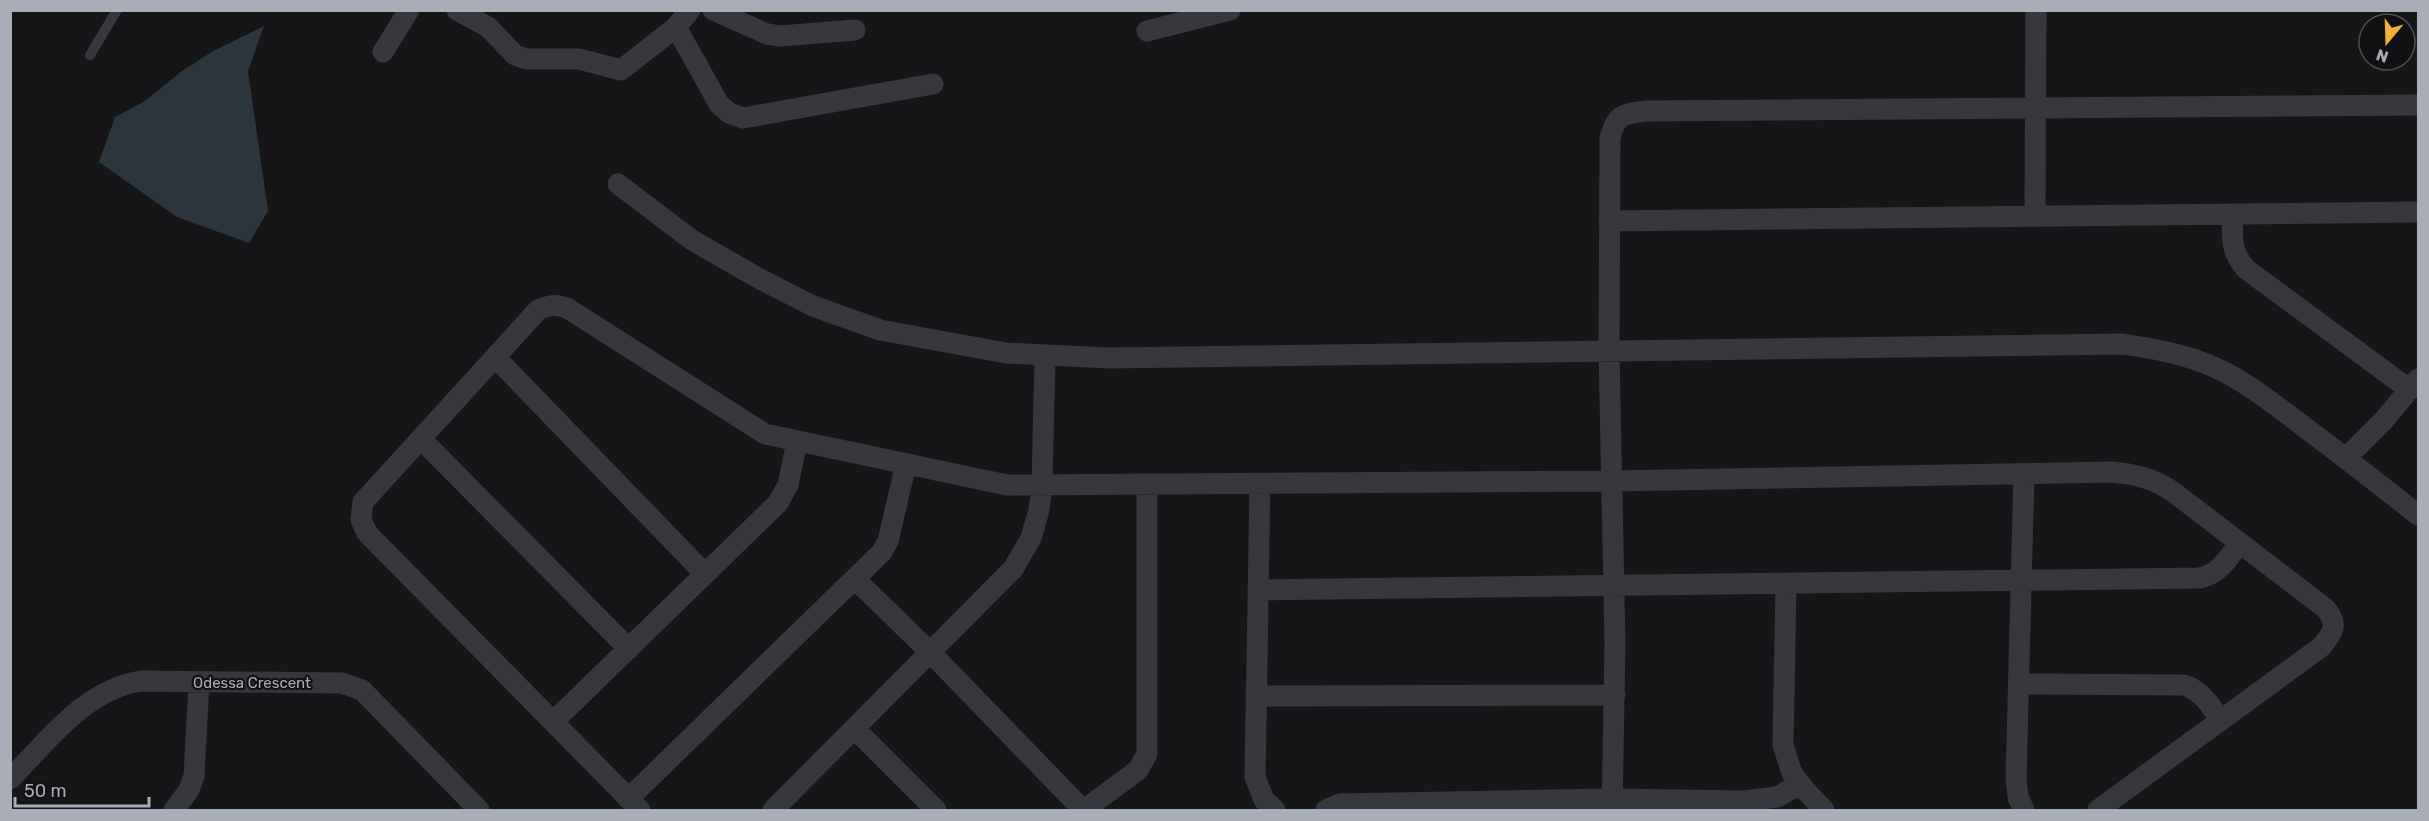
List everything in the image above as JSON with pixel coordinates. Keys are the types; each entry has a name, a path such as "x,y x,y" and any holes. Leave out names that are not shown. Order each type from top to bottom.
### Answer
{"street":[{"path":"383,52 409,10"},
{"path":"457,10 488,27 515,55 526,59 579,59 621,70 676,27 690,10"},
{"path":"713,10 767,34 780,36 855,30"},
{"path":"1147,31 1230,10"},
{"path":"2035,216 2036,14"},
{"path":"676,27 719,104 729,113 743,118 933,84"},
{"path":"1612,805 1615,695 1609,351 1610,138 1616,119 1626,113 1645,111 2418,105"},
{"path":"618,184 692,240 813,306 880,330 962,346 1045,356 1109,358 2123,344 2188,357 2217,368 2240,381 2346,458 2418,515"},
{"path":"1610,220 2418,212"},
{"path":"2233,214 2232,245 2237,259 2246,269 2414,384 2384,420 2346,458"},
{"path":"906,464 888,541 882,552 634,805 367,533 361,520 363,502 495,357 538,310 558,304 765,434 1007,485 1612,481 2111,472 2134,474 2155,480 2325,608 2332,616 2334,627 2321,647 2098,810"},
{"path":"782,808 855,729 1013,569 1031,538 1040,510 1045,356"},
{"path":"495,357 705,573"},
{"path":"421,439 629,648"},
{"path":"553,722 778,503 788,485 797,441"},
{"path":"2024,474 2016,779 2024,810"},
{"path":"1260,484 1255,777 1264,800 1275,810"},
{"path":"855,579 931,653 1084,810 1138,770 1147,754 1147,485"},
{"path":"1258,590 2199,578 2208,577 2217,571 2240,543"},
{"path":"1786,584 1783,745 1792,772 1824,810"},
{"name":"Odessa Crescent","path":"10,779 80,708 100,694 120,685 141,681 342,683 353,686 371,699 478,810"},
{"path":"174,810 189,790 195,776 199,683"},
{"path":"2019,684 2184,685 2195,689 2206,699 2221,720"},
{"path":"1256,696 1615,695"},
{"path":"855,729 936,810"},
{"path":"1326,810 1340,804 1612,805 1744,801 1777,797 1800,784"}],"lane":[{"path":"90,55 117,10"}],"shaded area":[{"path":"264,26 248,71 268,211 249,243 177,217 99,162 115,117 145,101 182,71 213,51"}]}
